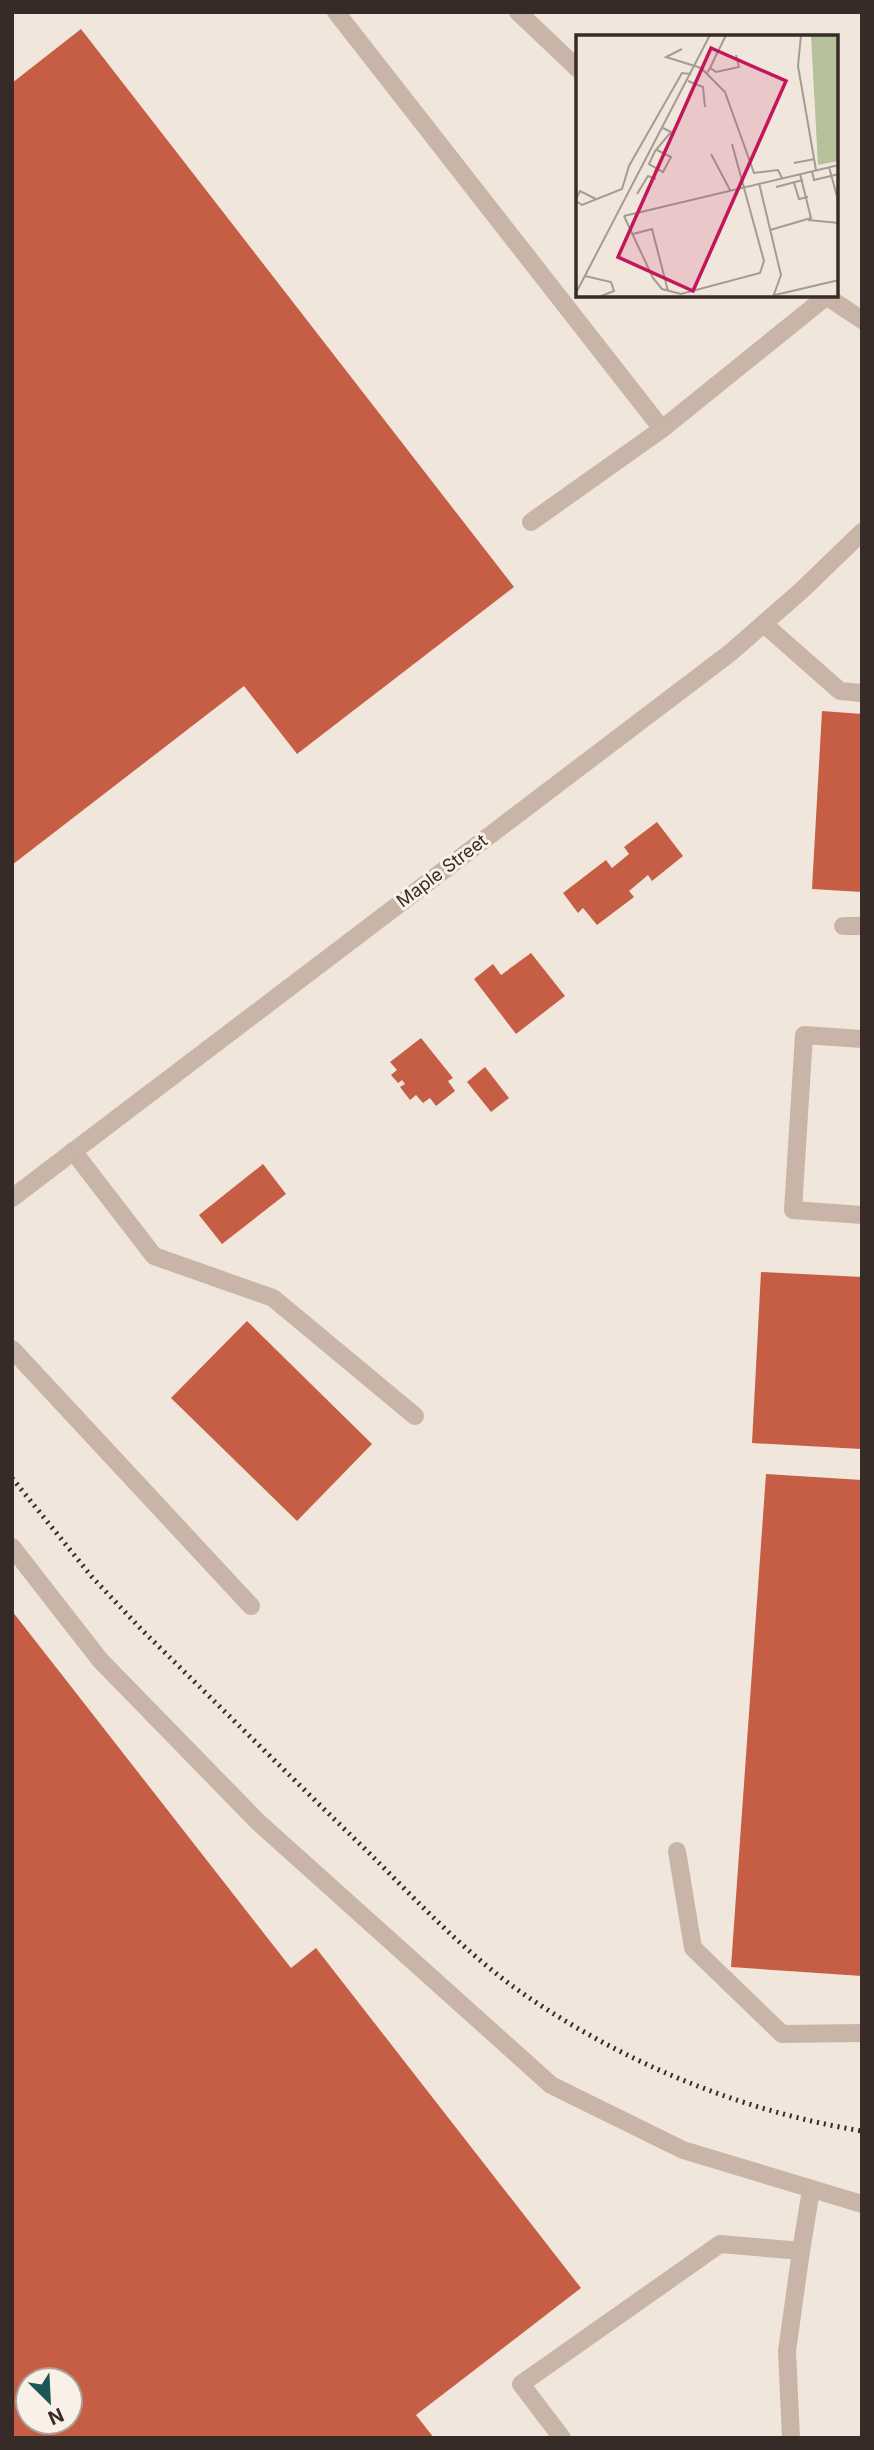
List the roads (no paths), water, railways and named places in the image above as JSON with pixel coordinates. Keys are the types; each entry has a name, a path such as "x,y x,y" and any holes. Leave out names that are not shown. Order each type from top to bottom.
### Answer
{"street":[{"path":"336,12 662,429"},
{"path":"518,12 576,67"},
{"path":"531,522 662,429 824,298"},
{"path":"829,298 862,320"},
{"name":"Maple Street","path":"12,1198 765,625 862,532"},
{"path":"765,625 839,691 862,693"},
{"path":"843,926 862,926"},
{"path":"862,1039 804,1035 793,1210 862,1215"},
{"path":"73,1151 154,1256 273,1298 415,1416"},
{"path":"12,1349 251,1606"},
{"path":"12,1547 100,1660 258,1822 551,2085 683,2150 862,2204"},
{"path":"677,1851 693,1948 782,2034 862,2032"},
{"path":"791,2438 787,2351 811,2190"},
{"path":"562,2438 522,2384 720,2244 801,2251"}],"railway":[{"path":"12,1478 92,1577 141,1629 483,1963 564,2020 644,2063 686,2081 772,2111 862,2131"}]}
